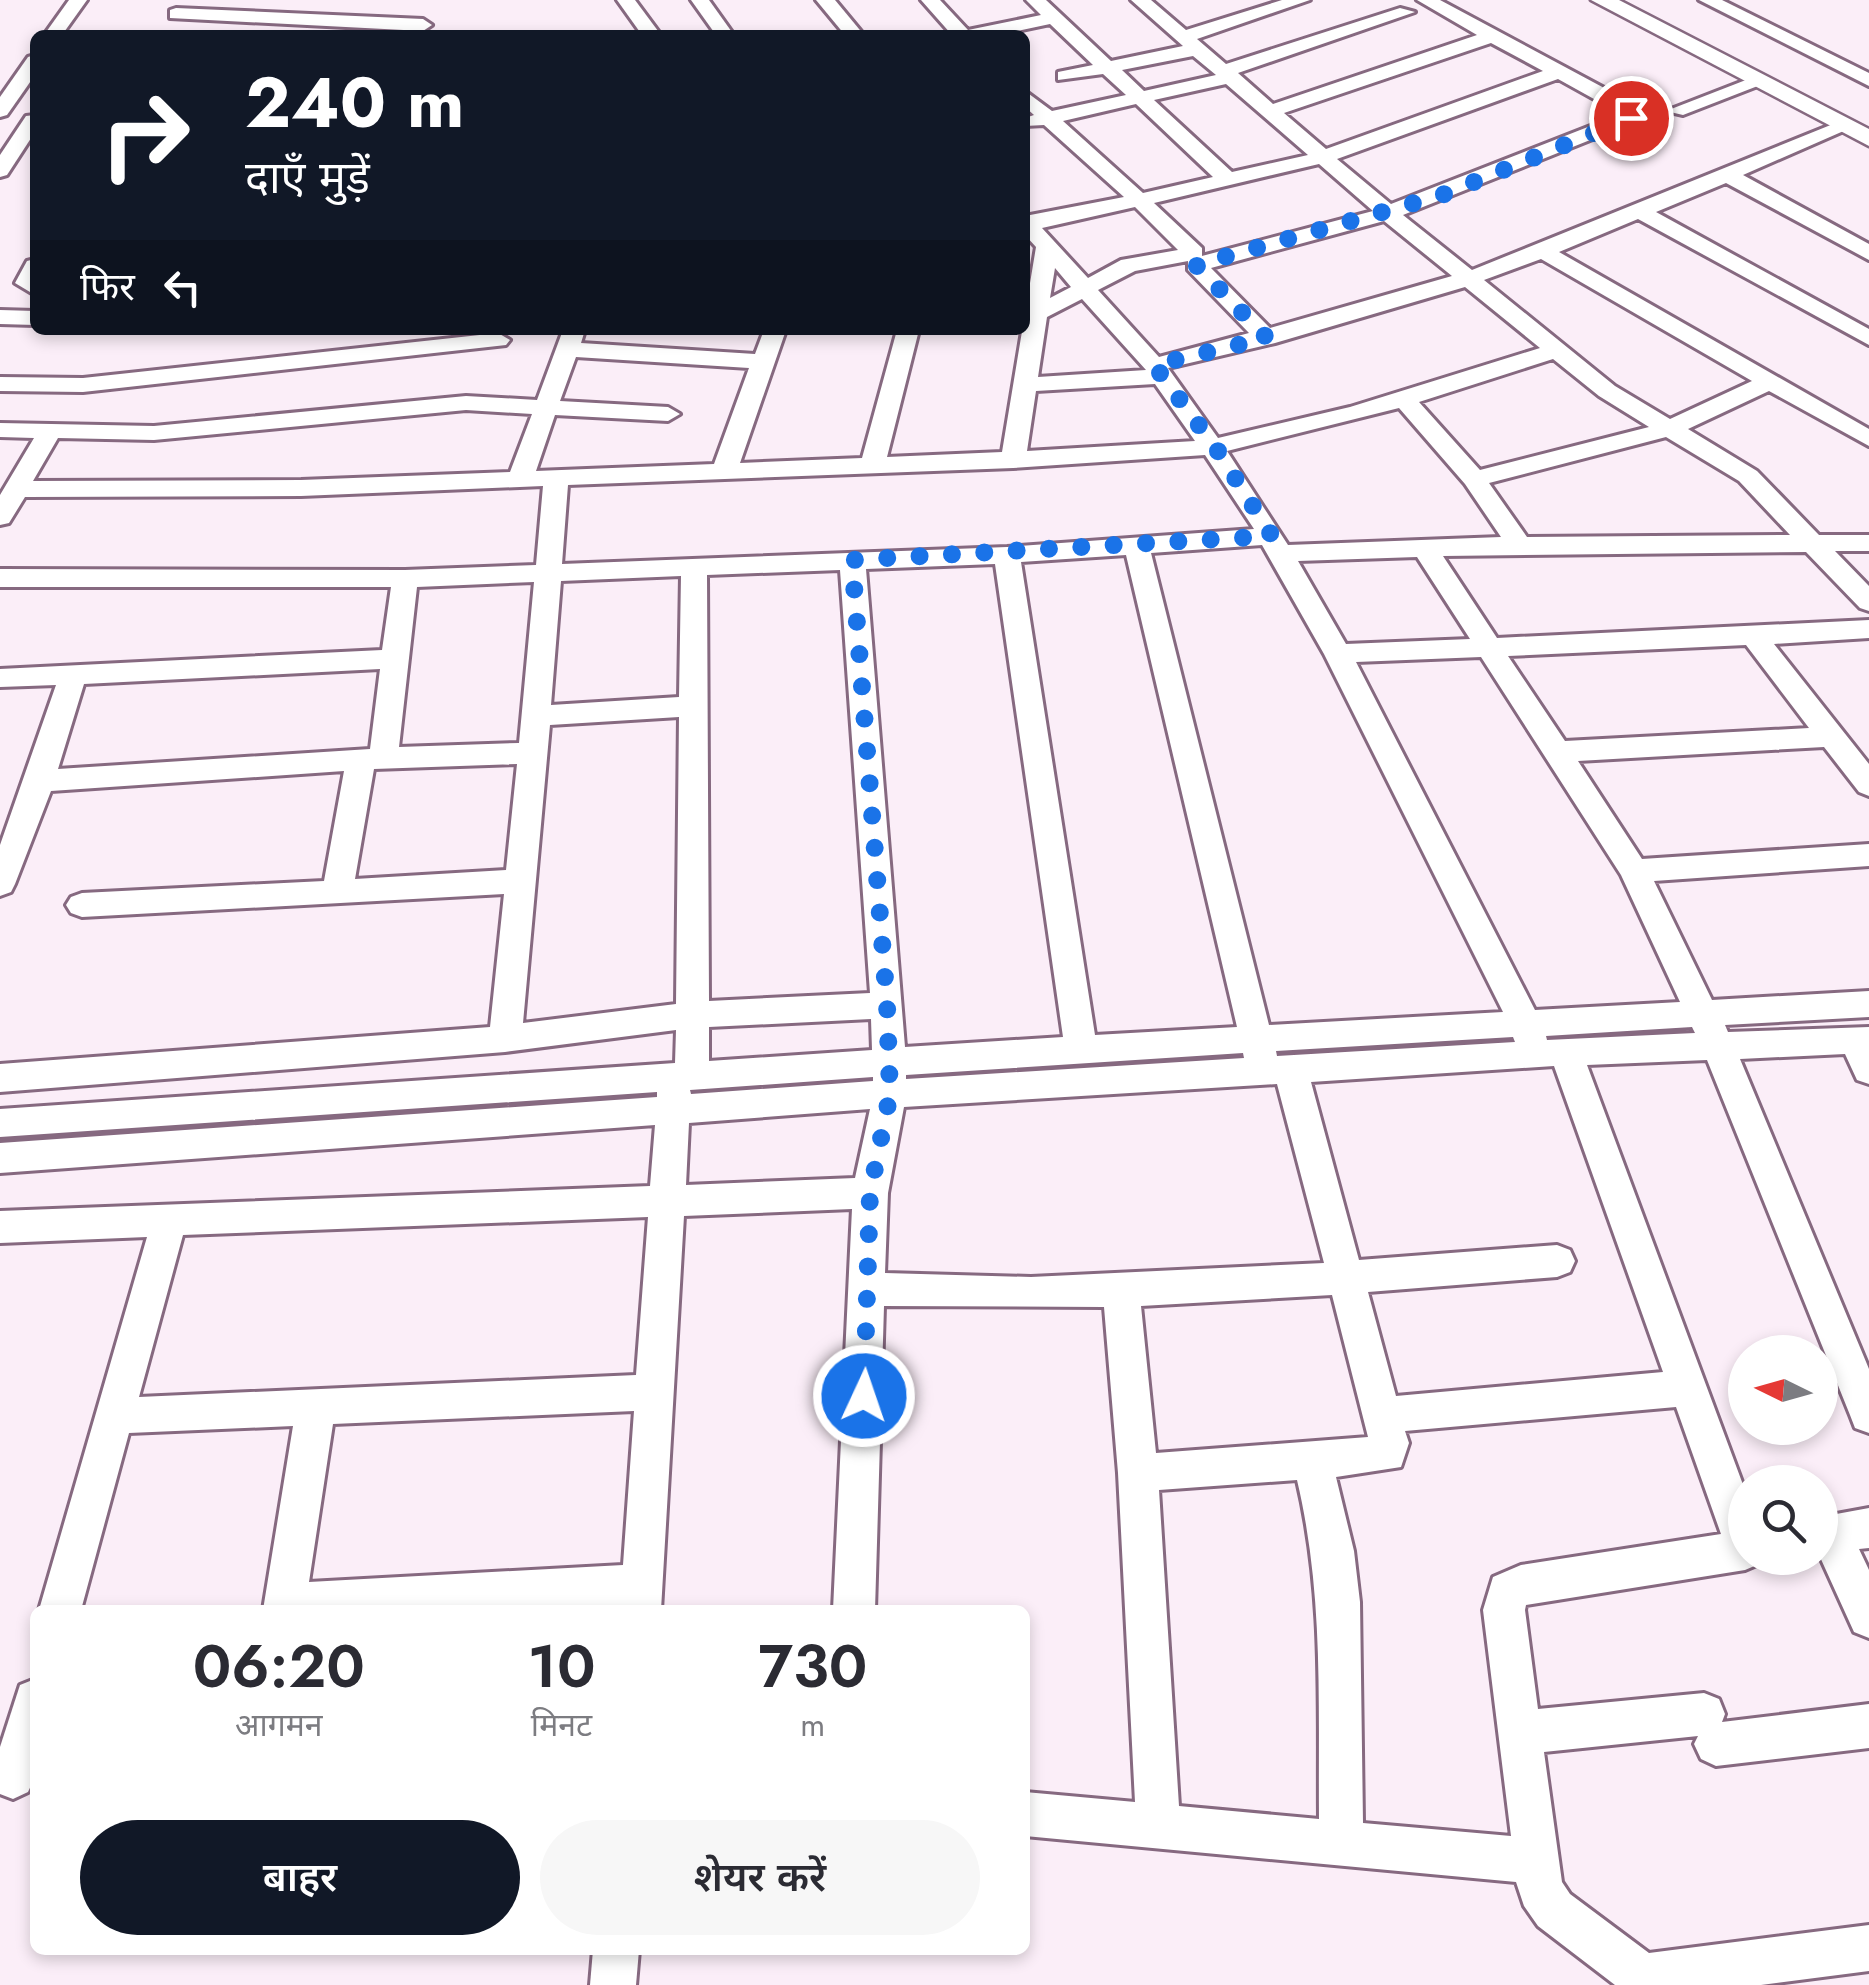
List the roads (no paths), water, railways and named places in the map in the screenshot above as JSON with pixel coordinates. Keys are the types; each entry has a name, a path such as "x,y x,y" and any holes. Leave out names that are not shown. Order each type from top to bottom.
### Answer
{"main road":[{"path":"1602,0 1758,82 1857,124"},
{"path":"1634,0 1857,124 1869,139"}],"street":[{"path":"57,30 78,0"},
{"path":"626,0 648,30"},
{"path":"700,0 721,30"},
{"path":"825,0 851,30"},
{"path":"930,0 957,30"},
{"path":"1036,0 1228,179"},
{"path":"1065,76 1108,68 1191,43 1301,0"},
{"path":"1426,0 1627,108 1634,116"},
{"path":"1708,0 1869,80"},
{"path":"1146,1 1388,214 1553,351 1666,430 1748,476 1869,602"},
{"path":"164,30 181,7 423,25"},
{"path":"1000,9 1014,26"},
{"path":"1036,120 1228,74 1406,12"},
{"path":"994,30 1055,18"},
{"path":"1272,111 1492,36"},
{"path":"0,111 30,68"},
{"path":"1030,223 1324,157 1558,72"},
{"path":"1267,338 1196,265 1388,214 1634,116 1758,82"},
{"path":"0,120 30,120"},
{"path":"1034,316 1129,265 1187,255 1139,200 1036,120"},
{"path":"1024,386 1158,370 1466,280 1857,124"},
{"path":"0,171 30,126"},
{"path":"1727,174 1869,253"},
{"path":"1642,212 1869,338"},
{"path":"1030,229 1158,370 1216,448 1277,545 1338,654 1543,1044 1688,1388 1728,1500"},
{"path":"1013,461 1046,247"},
{"path":"1544,252 1869,439"},
{"path":"1838,321 1869,307"},
{"path":"0,317 30,318"},
{"path":"723,474 773,335"},
{"path":"872,466 907,335"},
{"path":"0,430 154,433 403,369 498,340"},
{"path":"520,480 571,340 762,362"},
{"path":"16,488 166,490 723,474 1216,448 1404,399 1553,351"},
{"path":"0,384 84,385 403,369 466,403 668,414"},
{"path":"1474,479 1666,430 1770,382"},
{"path":"1404,399 1474,479 1519,546"},
{"path":"0,517 49,432"},
{"path":"529,1087 519,1037 521,882 544,574 556,479"},
{"path":"0,578 405,579 1137,547 1277,545 1426,550 1869,543"},
{"path":"1137,547 1271,1060 1346,1278 1389,1443 1387,1454 1138,1472"},
{"path":"1426,550 1634,871 1711,1030 1869,1415"},
{"path":"1007,554 1081,1049"},
{"path":"852,560 887,1004 889,1078 870,1193 854,1605"},
{"path":"355,1605 641,1597 666,1199 693,1015 694,567"},
{"path":"336,892 372,759 394,659 405,579"},
{"path":"1338,654 1869,629"},
{"path":"1753,636 1869,786"},
{"path":"0,678 394,659"},
{"path":"0,884 9,838 40,780 73,675"},
{"path":"536,716 696,706"},
{"path":"1556,752 1831,737"},
{"path":"40,780 533,753"},
{"path":"1634,871 1869,855"},
{"path":"82,906 521,882"},
{"path":"0,1078 519,1037 693,1015 887,1004"},
{"path":"0,1123 529,1087 680,1088 1543,1044 1711,1030 1869,1004"},
{"path":"889,1078 1081,1049 1271,1060 1711,1030 1864,1050"},
{"path":"0,1158 199,1144 680,1088"},
{"path":"199,1144 207,1109"},
{"path":"0,1227 870,1193"},
{"path":"61,1605 169,1221"},
{"path":"868,1289 1121,1290 1557,1261"},
{"path":"1121,1290 1138,1472 1158,1824"},
{"path":"1382,1415 1688,1388"},
{"path":"114,1416 654,1392"},
{"path":"284,1605 316,1406"},
{"path":"1313,1462 1334,1551 1339,1602 1341,1842"},
{"path":"1840,1533 1869,1617"},
{"path":"1728,1551 1522,1585 1508,1592 1504,1610 1540,1890 1554,1910 1647,1981 1869,1948"},
{"path":"13,1777 30,1718"},
{"path":"1519,1733 1869,1726"},
{"path":"1030,1814 1534,1862"},
{"path":"613,1985 616,1955"}]}
